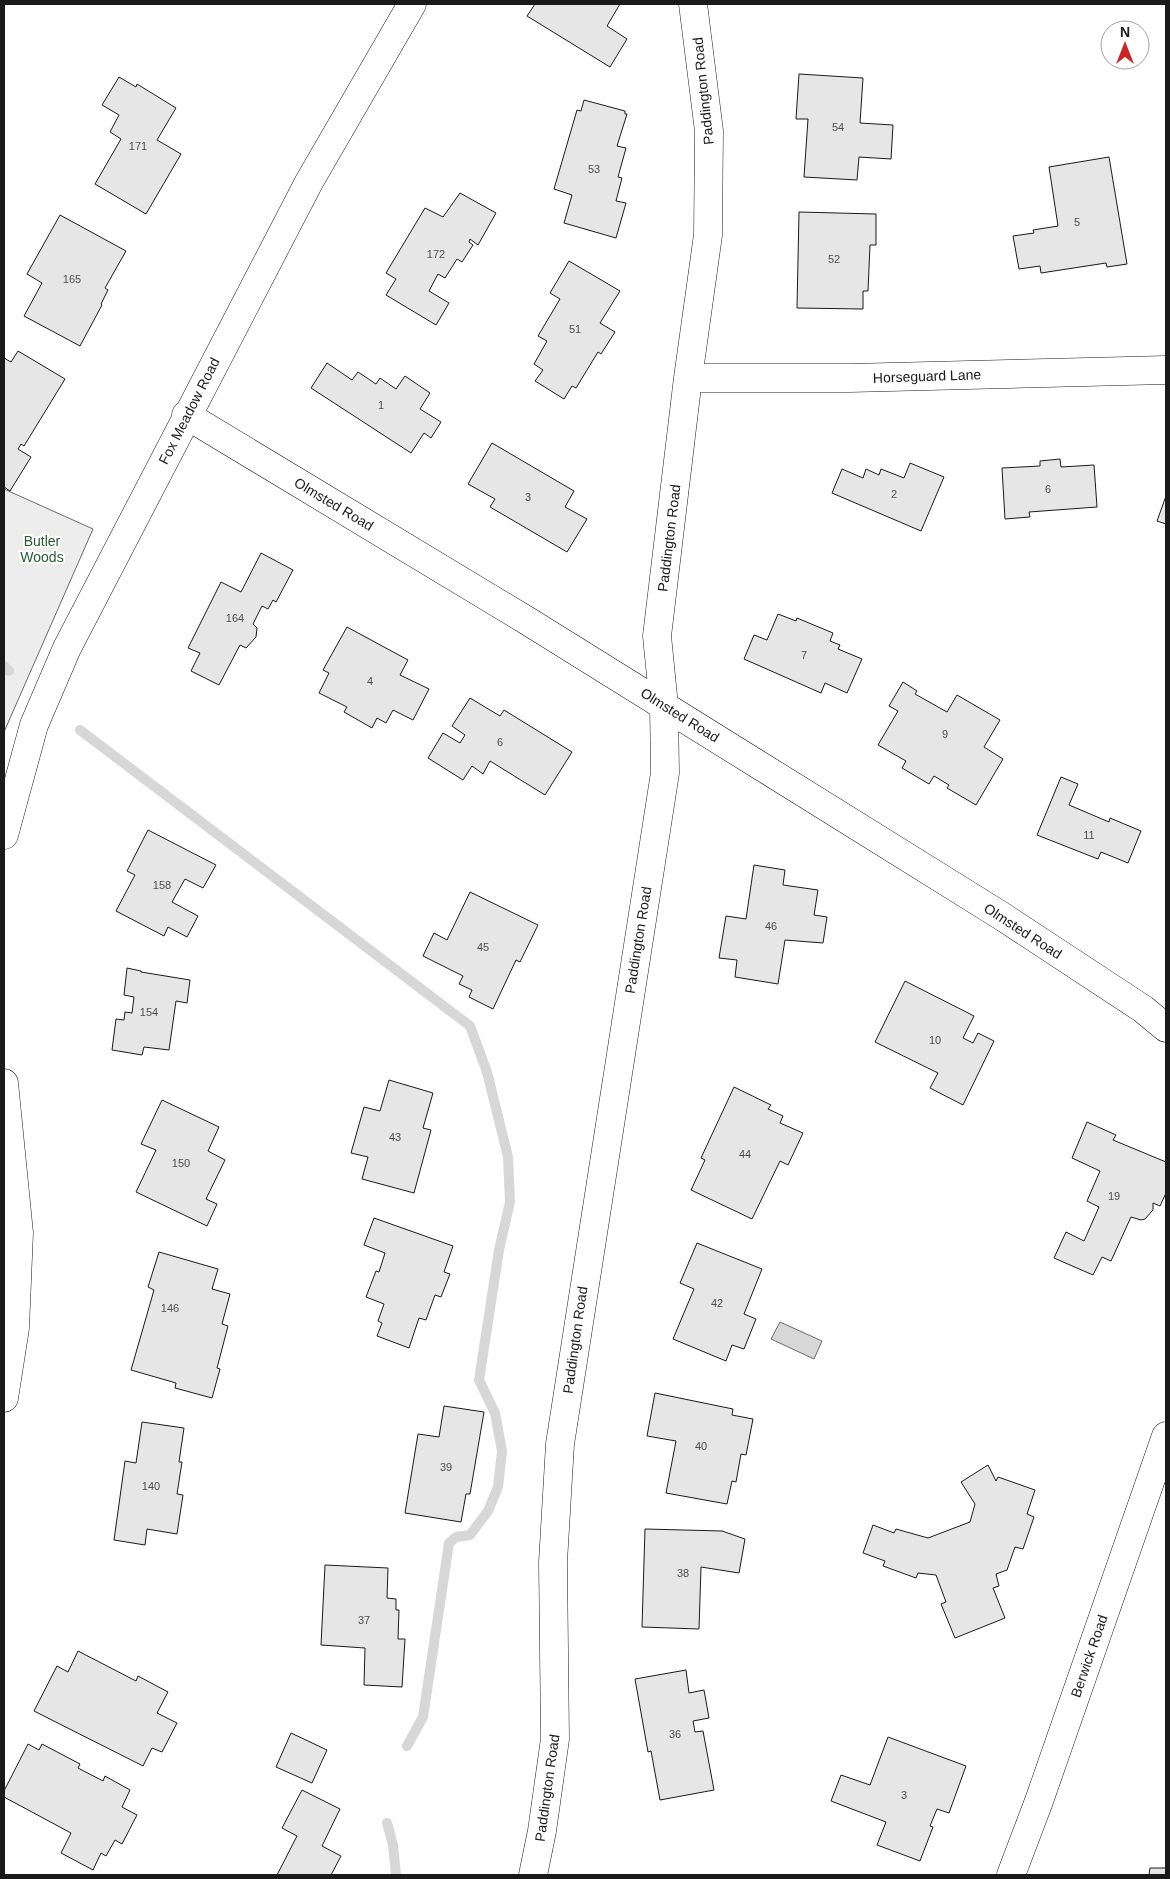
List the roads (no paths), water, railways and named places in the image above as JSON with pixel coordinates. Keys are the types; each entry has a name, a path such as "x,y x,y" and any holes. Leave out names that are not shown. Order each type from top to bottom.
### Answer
{"street":[{"name":"Fox Meadow Road","path":"4,835 34,725 67,648 308,182 412,4"},
{"name":"Paddington Road","path":"533,1875 555,1739 553,1562 560,1444 665,773 664,706 657,636 688,378 708,235 709,131 694,4"},
{"name":"Horseguard Lane","path":"688,378 850,378 1166,370"},
{"name":"Olmsted Road","path":"186,415 526,620 1000,915 1143,1009 1166,1028"},
{"path":"4,1083 19,1233 15,1328 4,1398"},
{"name":"Berwick Road","path":"1011,1875 1039,1801 1166,1436"}],"waterway":[{"path":"4,666 9,671"},
{"path":"80,730 470,1026 487,1072 508,1157 510,1202 499,1250 479,1380 495,1413 502,1451 498,1487 488,1511 470,1535 456,1537 449,1543 423,1717 407,1746"},
{"path":"387,1823 393,1845 396,1875"}],"park label":[{"name":"Butler Woods","path":"42,550"}]}
